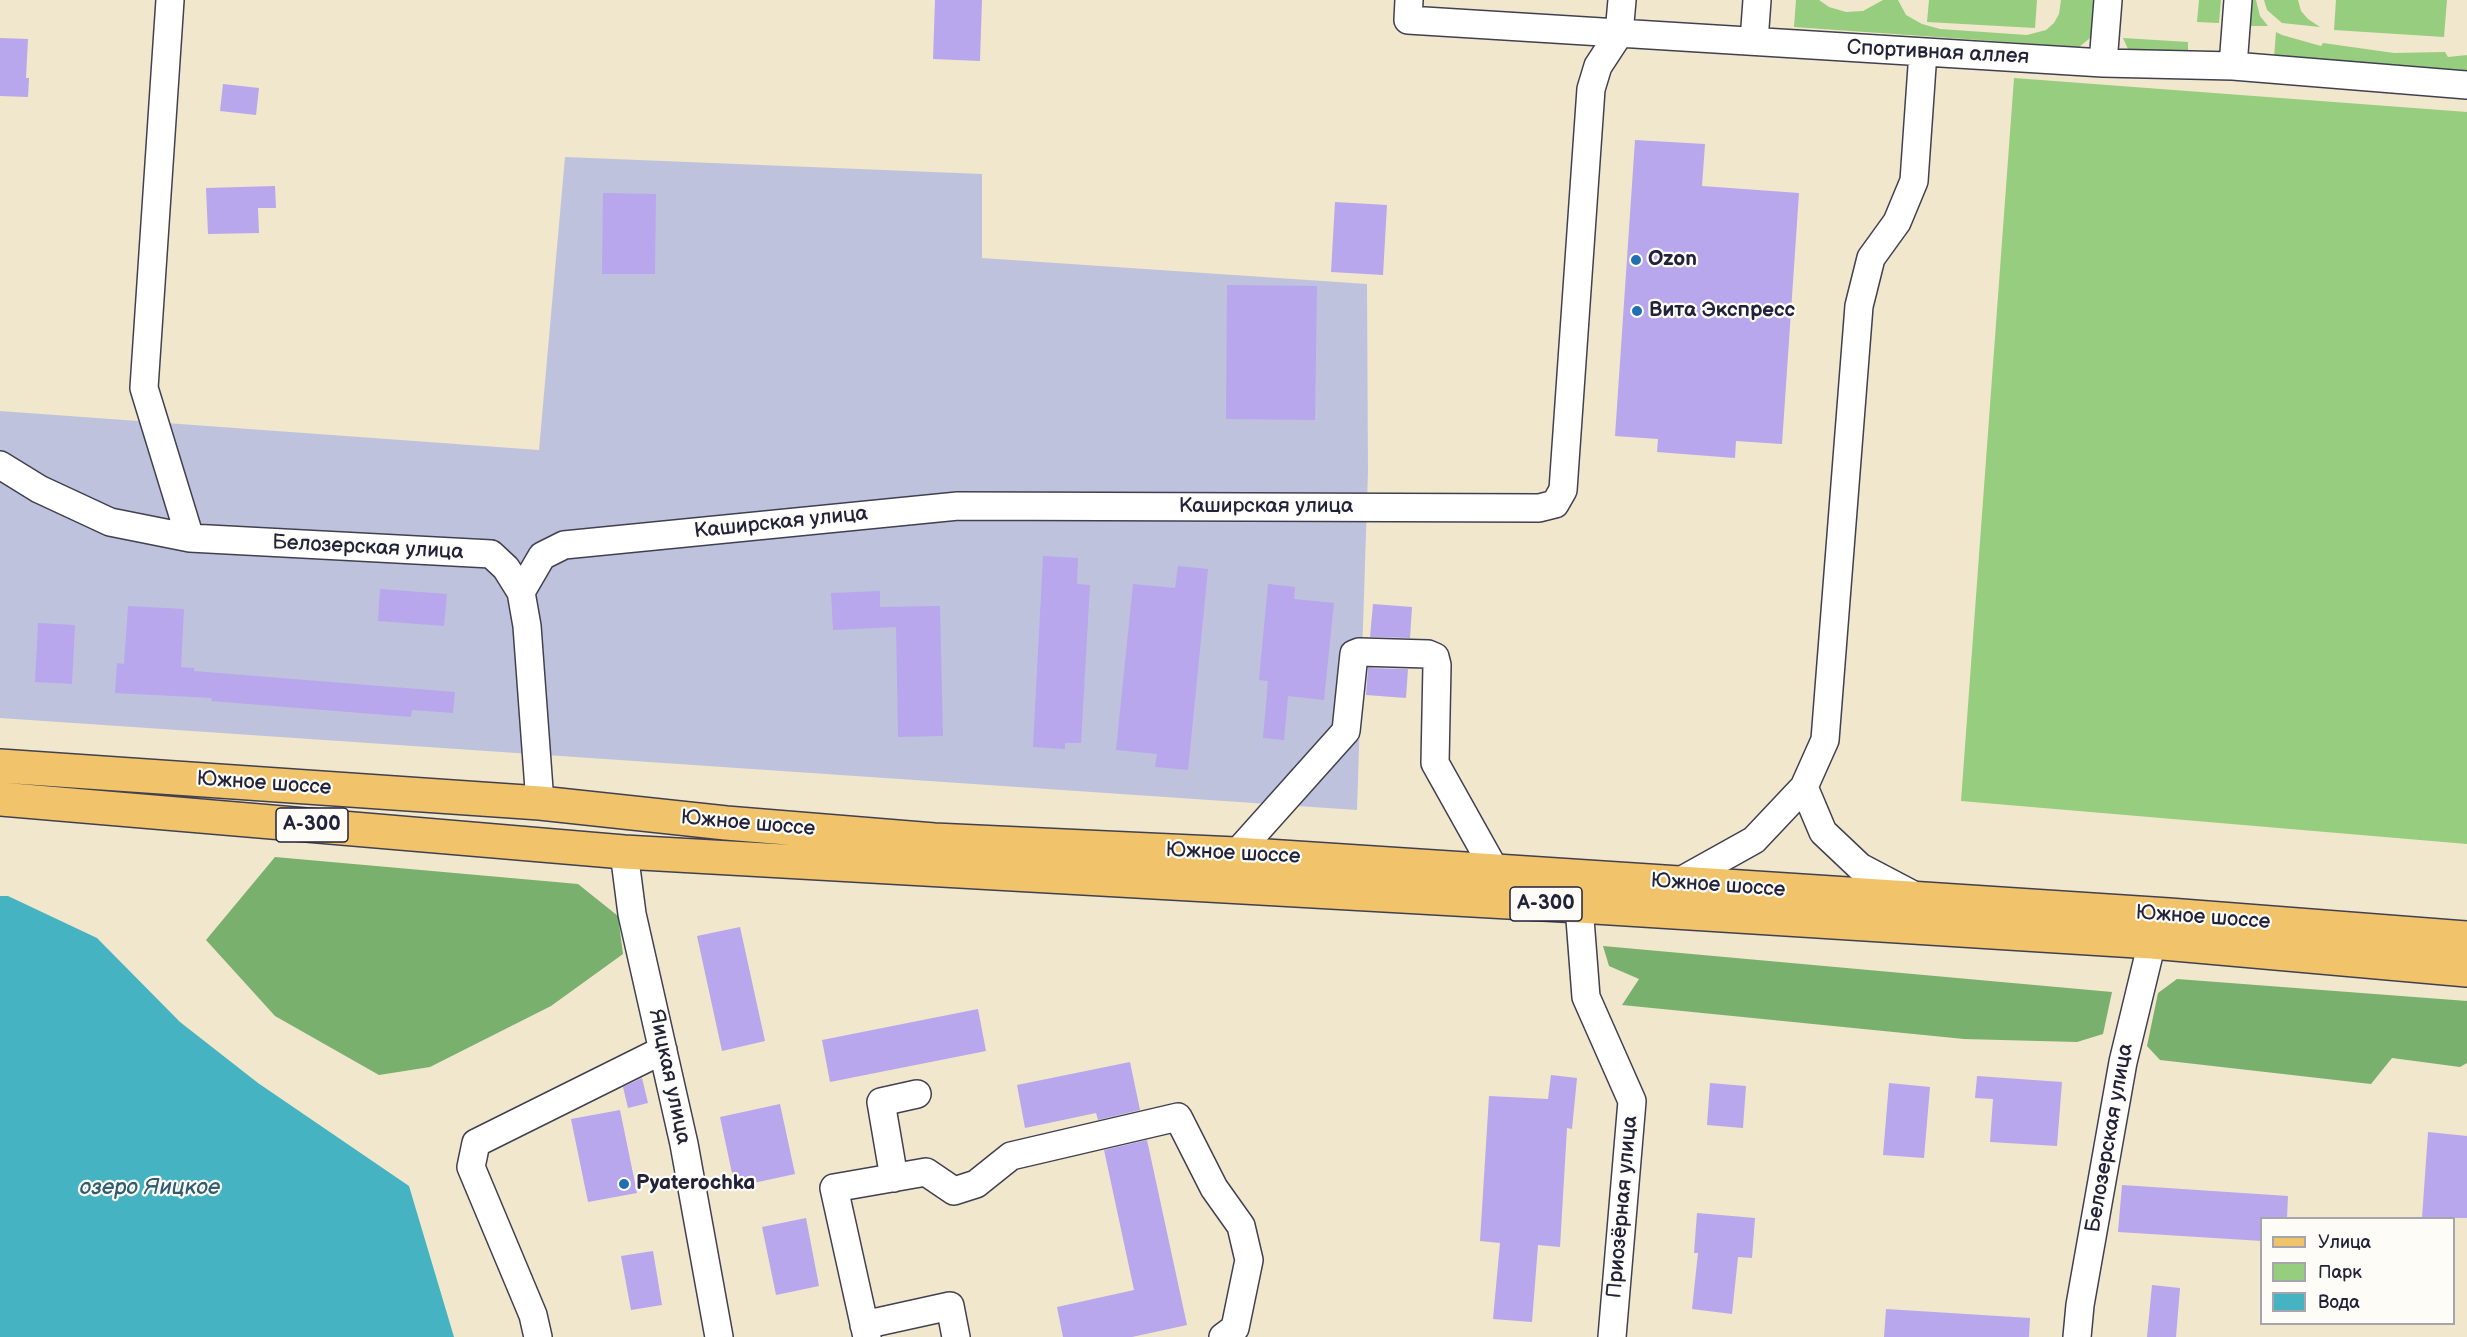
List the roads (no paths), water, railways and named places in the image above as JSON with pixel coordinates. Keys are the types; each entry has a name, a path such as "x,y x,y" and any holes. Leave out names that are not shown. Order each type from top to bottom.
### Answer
{"main road":[{"name":"Южное шоссе","path":"0,766 540,803 726,823 934,840 1236,854 2169,915 2467,938"},
{"name":"Южное шоссе","path":"0,799 624,852 1579,906 2152,942 2467,970"}],"street":[{"path":"170,0 144,388 190,538"},
{"path":"1619,34 1622,0"},
{"path":"1754,41 1757,0"},
{"path":"2103,63 2108,0"},
{"path":"2233,66 2238,0"},
{"name":"Спортивная аллея","path":"1409,10 1619,34 2103,63 2233,66 2467,85"},
{"name":"Каширская улица","path":"522,592 542,556 564,545 958,506 1539,508 1555,504 1563,490 1590,89 1598,66 1619,34"},
{"path":"1675,884 1754,840 1804,787 1825,740 1859,306 1871,258 1897,222 1914,181 1923,52"},
{"name":"Белозерская улица","path":"0,465 39,489 110,522 190,538 491,554 506,568 522,592 527,626 540,803"},
{"path":"1236,854 1346,731 1353,654 1359,652 1428,654 1435,657 1437,665 1435,763 1496,872"},
{"path":"1804,787 1823,832 1860,867 1920,899"},
{"name":"Яицкая улица","path":"624,852 632,914 684,1144 719,1337"},
{"name":"Приозёрная улица","path":"1579,906 1586,997 1632,1101 1612,1337"},
{"name":"Белозерская улица","path":"2077,1337 2080,1305 2123,1062 2152,942"},
{"path":"538,1337 533,1315 471,1167 476,1143 663,1050"},
{"path":"894,1178 881,1102 917,1094"},
{"path":"957,1337 950,1306 865,1331 834,1188 926,1172 954,1191 976,1184 1011,1156 1178,1117 1214,1188 1241,1226 1249,1260 1235,1328 1224,1337"}],"water":[{"name":"озеро Яицкое","path":"0,896 8,896 97,938 180,1022 258,1083 409,1186 454,1337 0,1337"}],"place":[{"name":"Ozon","path":"1636,260"},
{"name":"Вита Экспресс","path":"1637,311"},
{"name":"Pyaterochka","path":"624,1184"}]}
